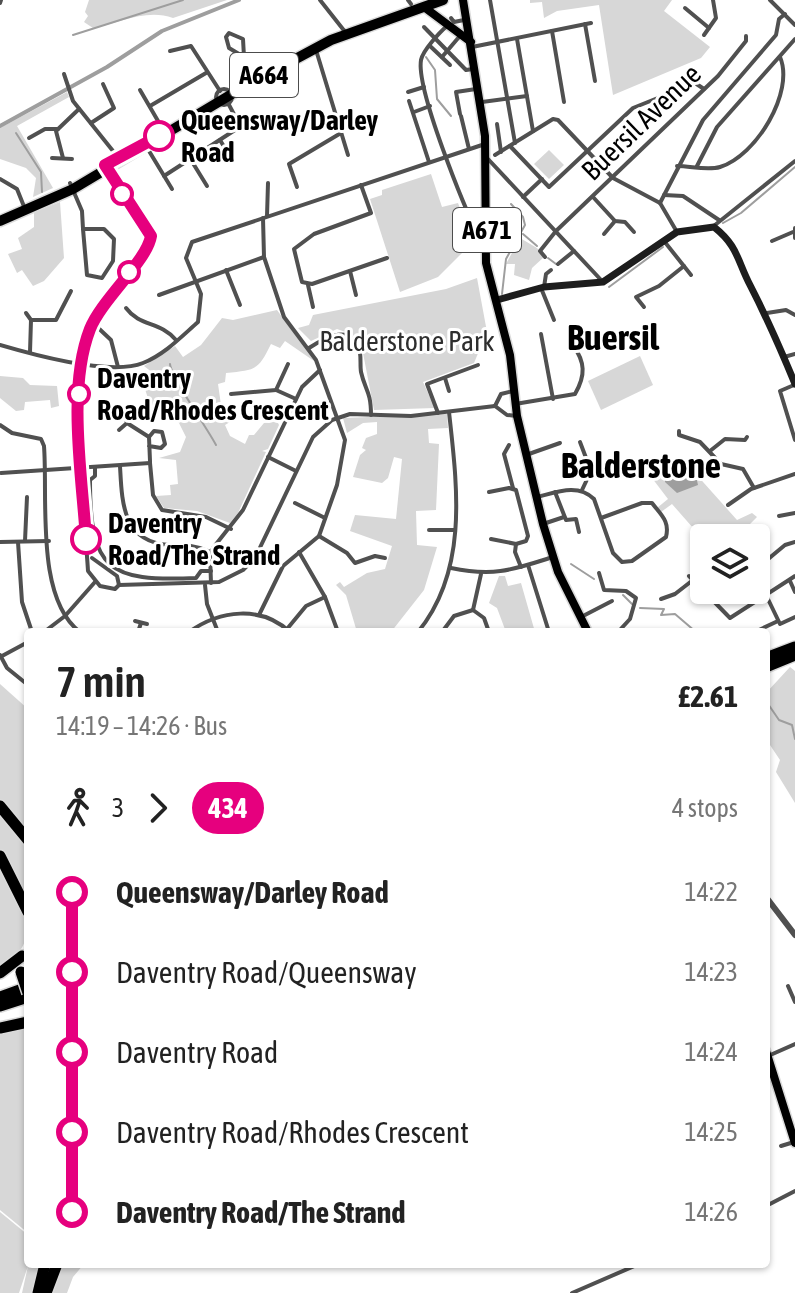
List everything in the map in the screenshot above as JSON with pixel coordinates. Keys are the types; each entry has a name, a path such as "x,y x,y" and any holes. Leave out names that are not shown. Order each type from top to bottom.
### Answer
{"highway":[{"name":"A664","path":"0,221 166,135 257,77 314,46 344,31 423,2"},
{"name":"A664","path":"0,214 24,207"},
{"path":"770,656 795,647"},
{"path":"770,665 795,655"},
{"path":"0,806 24,835"},
{"path":"0,856 24,904"},
{"path":"0,973 24,951"},
{"path":"24,958 21,972 24,981"},
{"path":"0,997 24,993"},
{"path":"0,1006 24,994"},
{"path":"0,1028 24,1023"},
{"path":"38,1293 44,1268"},
{"path":"48,1293 56,1268"}],"main road":[{"name":"A671","path":"463,0 486,144 494,155 486,263 510,355 517,416 543,524 553,557 584,625"},
{"path":"423,2 439,18 451,22 472,45"},
{"path":"460,35 467,22"},
{"path":"497,300 543,288 603,282 677,232 716,224 734,245 751,286 791,355 795,384"},
{"path":"770,1063 795,1140"}],"street":[{"path":"320,0 344,31"},
{"path":"490,0 512,145 549,187 633,108 695,83 704,89"},
{"path":"704,35 716,18 713,0"},
{"path":"770,0 795,25"},
{"path":"780,8 782,0"},
{"path":"685,8 709,28"},
{"path":"660,203 703,120 776,35 779,19 785,14"},
{"path":"438,37 439,18"},
{"path":"467,22 451,22 421,60 424,87 446,156 480,239"},
{"path":"472,45 588,23 595,81"},
{"path":"424,27 438,37 466,70 475,68"},
{"path":"552,31 564,102"},
{"path":"244,57 243,39 238,34 229,33 226,37 229,48 244,57 257,77"},
{"path":"442,57 460,35"},
{"name":"Buersil Avenue","path":"545,257 540,251 556,231 704,89 746,41 746,36"},
{"path":"517,38 533,131"},
{"path":"697,166 717,127 795,39"},
{"path":"164,176 220,140 237,125 224,97 191,46 170,51"},
{"path":"314,46 348,155"},
{"path":"430,46 450,65"},
{"path":"780,57 788,66 791,78"},
{"path":"150,106 207,72"},
{"path":"64,74 66,85 79,109 121,160"},
{"path":"91,123 114,108 103,84"},
{"path":"408,92 424,87"},
{"path":"469,149 456,92 479,89"},
{"path":"140,90 166,135"},
{"path":"481,103 527,96"},
{"path":"677,166 716,168 744,153 787,100"},
{"path":"409,101 429,162"},
{"path":"413,112 430,106"},
{"path":"63,158 56,141 58,129 79,109"},
{"path":"494,155 553,119 558,120 613,178 660,203 677,232"},
{"path":"497,124 494,155 523,197 603,282"},
{"path":"29,138 45,129 58,129"},
{"path":"297,187 289,164 341,133"},
{"path":"220,140 232,160"},
{"path":"0,345 118,367 140,364 177,341 198,322 202,307 186,258 192,242 486,144"},
{"path":"146,146 172,189"},
{"path":"52,158 72,159"},
{"path":"191,160 207,186"},
{"path":"664,195 683,196 716,224 795,161"},
{"path":"106,167 148,227 150,239 146,252 111,293 93,323 81,361 78,390 82,468 90,560 95,582 108,589 119,585 208,583 231,578 255,558 313,437 339,417 438,413 495,406 507,415 517,416"},
{"path":"0,179 17,189 24,207"},
{"path":"523,197 542,179"},
{"path":"259,615 283,566 319,536 344,458 345,440 320,370 309,348 284,317 264,257 268,183"},
{"path":"361,185 371,213 314,234 292,251 302,282 308,285 387,258"},
{"path":"71,186 83,229 84,268 87,275 102,278 113,261 114,239 104,229 83,229"},
{"path":"593,197 615,221 625,222 634,232"},
{"path":"604,234 615,221"},
{"path":"487,225 518,226"},
{"path":"772,241 794,233"},
{"path":"664,241 691,275"},
{"path":"558,264 574,251"},
{"path":"159,295 264,257"},
{"path":"644,307 636,297 640,292 659,286 684,266"},
{"path":"226,270 240,305"},
{"path":"551,270 546,274 543,288 554,320"},
{"path":"350,271 356,295"},
{"path":"308,285 313,307"},
{"path":"31,320 56,320 71,291"},
{"path":"126,308 137,320 165,327 177,341"},
{"path":"767,313 786,310 795,315"},
{"path":"26,313 31,320 30,352"},
{"path":"93,323 111,340 118,367"},
{"path":"309,348 339,333 349,336 356,343 361,374 371,391 371,415"},
{"path":"541,334 553,399"},
{"path":"515,404 569,397 579,387 585,368 581,353 573,345"},
{"path":"791,355 795,362"},
{"path":"276,390 288,364"},
{"path":"438,413 427,384 478,365"},
{"path":"217,628 208,583 211,552 231,529 307,379 320,370"},
{"path":"445,377 449,391"},
{"path":"793,440 780,391 795,384"},
{"path":"231,394 276,390 296,399"},
{"path":"495,406 501,394 513,391"},
{"path":"124,406 127,423 149,437"},
{"path":"420,628 443,591 451,568 456,471 449,412"},
{"path":"118,431 127,423"},
{"path":"0,425 12,433 41,439 46,470 52,591 65,616 76,628"},
{"path":"149,446 161,448 166,437 162,432 154,431 149,437 149,446 150,463 153,495 162,510 206,517 231,529"},
{"path":"679,431 679,435 690,437 710,451 721,464 743,469 754,488"},
{"path":"710,451 725,439 727,432"},
{"path":"725,439 746,440"},
{"path":"580,442 591,471 582,490"},
{"path":"526,455 560,443"},
{"path":"491,539 516,544 526,541 528,536 504,454 509,445"},
{"path":"268,457 296,471"},
{"path":"697,469 713,457"},
{"path":"0,473 150,463"},
{"path":"120,466 122,508 132,530 153,542 195,544 211,552"},
{"path":"95,467 95,476 90,480 90,525 103,555 119,574 119,585"},
{"path":"728,505 754,488 795,474"},
{"path":"489,492 513,489"},
{"path":"537,497 582,490 594,499 613,553 622,562 632,561 666,537 668,529 668,522 652,503 642,503 601,518"},
{"path":"555,492 564,517"},
{"path":"27,497 21,542 22,602 31,628"},
{"path":"295,503 325,518"},
{"path":"779,516 795,513"},
{"path":"543,524 564,517 576,519 579,532"},
{"path":"429,530 455,530"},
{"path":"319,536 347,553 355,563 375,556 385,558"},
{"path":"0,542 49,541"},
{"path":"770,557 785,545 795,542"},
{"path":"516,544 515,552 521,567"},
{"path":"299,552 325,597 337,628"},
{"path":"99,560 103,555"},
{"path":"451,568 481,574 503,573 553,557"},
{"path":"90,560 99,560 119,574 135,579 196,578 201,571 211,571"},
{"path":"528,565 548,628"},
{"path":"599,573 604,590 626,591 638,598 630,619 622,628"},
{"path":"473,610 481,574"},
{"path":"770,593 790,581 794,574"},
{"path":"662,592 663,598 690,579"},
{"path":"790,581 795,592"},
{"path":"49,628 65,616 95,582"},
{"path":"290,628 306,606 325,597"},
{"path":"584,625 612,601"},
{"path":"716,604 730,618 752,604"},
{"path":"770,604 778,621"},
{"path":"445,628 454,616 473,610"},
{"path":"473,610 484,618 488,628"},
{"path":"196,628 213,618 242,613 259,615 284,628"},
{"path":"763,628 795,617"},
{"path":"139,628 141,623"},
{"path":"24,644 0,656 7,668 24,682"},
{"path":"770,904 795,935"},
{"path":"788,986 795,1002"},
{"path":"770,1053 795,1044"},
{"path":"781,1146 795,1140"},
{"path":"770,1204 795,1191"},
{"path":"572,1293 630,1268"}],"green space":[{"path":"89,0 227,0 173,18 143,15 93,28 84,22 88,16 85,12"},
{"path":"530,0 672,0 664,11 710,47 701,58 613,95 599,5 557,11 544,18 542,2 530,3"},
{"path":"67,92 69,97 17,126 53,188 33,197 36,178 26,168 0,159 0,128"},
{"path":"549,150 564,165 549,179 534,164"},
{"path":"431,174 442,207 458,203 469,232 468,247 438,277 400,292 370,199 382,195 382,190"},
{"path":"60,202 64,258 44,281 33,286 22,270 17,273 8,254 22,249 18,238 34,227 34,212"},
{"path":"520,238 537,248 544,257 532,268 529,280 514,275 515,264 506,264"},
{"name":"Balderstone Park","path":"477,278 487,332 474,363 423,382 435,408 374,410 363,353 351,334 337,329 311,341 298,328 309,325 313,315 446,289"},
{"path":"277,310 314,361 285,341 280,348 271,344 263,360 254,368 226,373 225,382 218,384 222,412 228,417 259,412 259,418 254,422 240,416 225,425 230,436 245,444 249,435 254,435 264,423 277,421 279,425 268,449 262,451 266,452 238,513 230,523 197,511 164,508 156,496 171,495 170,485 178,484 176,460 159,458 180,452 186,437 179,423 153,414 145,389 153,373 144,366 175,346 183,357 201,345 222,318 233,320"},
{"path":"640,356 653,385 601,410 588,381"},
{"path":"0,376 23,378 30,385 57,386 59,406 51,408 50,400 25,402 24,410 16,411 0,398"},
{"path":"447,414 448,428 428,429 429,443 439,444 436,510 416,511 417,545 437,547 424,590 394,628 356,628 346,595 336,585 340,582 344,587 367,573 385,569 392,546 350,531 355,515 396,519 402,459 394,457 388,478 382,483 353,477 360,455 366,450 362,448 366,438 377,434 377,422 363,423 347,433 343,418"},
{"path":"675,468 695,473 737,520 752,513 757,517 750,524 690,524 672,504 661,512 657,508 668,499 652,478"},
{"path":"499,576 505,576 508,586 521,583 534,628 504,628 497,608 489,603"},
{"path":"790,667 795,671 795,803 776,772 780,760 770,745 770,689"},
{"path":"0,684 24,705 24,829 0,800"},
{"path":"0,811 24,839 24,896 0,851"},
{"path":"0,870 24,917 24,942 15,957 0,969"},
{"path":"24,1027 24,1230 0,1210 0,1033"},
{"path":"0,1212 24,1232 24,1268 27,1268 19,1293 0,1293"},
{"path":"28,1268 40,1268 33,1293 22,1293"},
{"path":"62,1268 81,1268 67,1293 53,1293"}],"shaded area":[{"path":"673,472 696,476 698,485 677,493 665,482 665,477"}],"waterway":[{"path":"73,35 183,0"},
{"path":"0,126 107,67 162,31 239,0"},
{"path":"426,57 435,70 437,99 451,116"},
{"path":"16,133 41,172 42,192"},
{"path":"723,223 741,213 795,167"},
{"path":"502,294 506,259 525,225 523,217 511,204"},
{"path":"523,234 537,246"},
{"path":"609,287 663,247"},
{"path":"548,258 556,264"},
{"path":"170,364 216,445"},
{"path":"571,564 594,579"},
{"path":"623,595 632,604"},
{"path":"640,608 664,609 661,615 675,614 691,628"},
{"path":"770,707 779,720 792,725 795,739"}],"bus line":[{"name":"434","path":"86,539 78,390 81,361 90,330 103,305 146,252 151,236 105,165 159,136"}],"place":[{"name":"Queensway/Darley Road","path":"159,136"},
{"name":"Daventry Road/Rhodes Crescent","path":"79,394"},
{"name":"Daventry Road/The Strand","path":"86,539"}],"district":[{"name":"Buersil","path":"613,337"},
{"name":"Balderstone","path":"641,465"}]}
